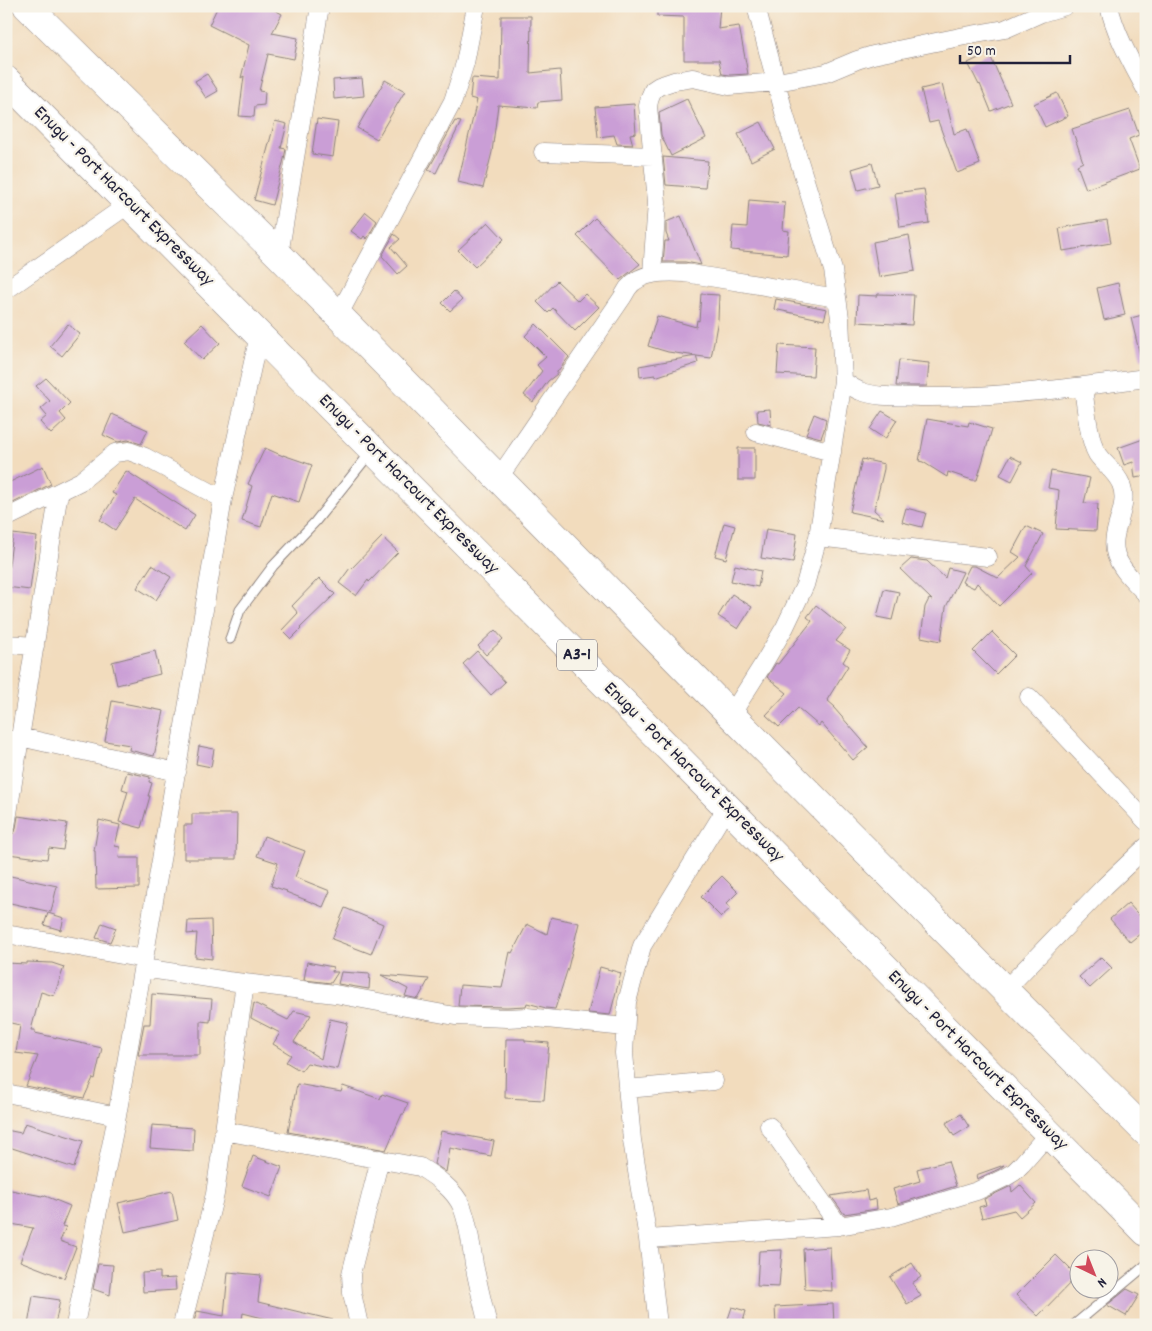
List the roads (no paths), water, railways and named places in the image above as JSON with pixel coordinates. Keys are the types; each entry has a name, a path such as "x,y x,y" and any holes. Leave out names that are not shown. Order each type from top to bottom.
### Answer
{"highway":[{"path":"27,6 279,255 731,715 1146,1132"},
{"name":"Enugu - Port Harcourt Expressway","path":"6,80 1146,1232"}],"street":[{"path":"279,255 320,6"},
{"path":"338,316 453,101 466,63 476,6"},
{"path":"731,715 785,627 805,586 818,538 843,381 840,318 833,270 785,116 756,6"},
{"path":"652,274 657,202 648,106 653,90 659,86 693,78 729,86 777,82 826,73 873,55 1005,29 1065,6"},
{"path":"1109,6 1126,54 1146,90"},
{"path":"543,152 653,156"},
{"path":"6,290 129,204"},
{"path":"498,478 617,307 629,286 640,278 665,272 685,273 837,298"},
{"path":"75,1325 117,1116 223,500 259,335"},
{"path":"843,381 860,391 889,396 946,397 1016,393 1146,378"},
{"path":"1083,386 1096,452 1114,473 1121,484 1124,494 1123,507 1114,540 1116,554 1122,567 1146,594"},
{"path":"756,432 832,452"},
{"path":"6,518 81,481 115,453 129,451 145,457 223,500"},
{"path":"6,826 13,739 35,646 59,492"},
{"path":"818,538 988,557"},
{"path":"6,644 35,646"},
{"path":"1029,697 1146,821"},
{"path":"13,739 177,772"},
{"path":"658,1325 648,1239 632,1140 627,1089 624,1053 627,1002 642,946 727,807"},
{"path":"1004,990 1146,847"},
{"path":"6,934 245,983 335,994 455,1016 527,1017 625,1027"},
{"path":"182,1325 215,1194 245,983"},
{"path":"627,1089 714,1081"},
{"path":"6,1093 117,1116"},
{"path":"769,1126 839,1226"},
{"path":"224,1131 420,1167 436,1178 450,1190 461,1206 488,1325"},
{"path":"648,1239 839,1226 891,1217 977,1191 1004,1178 1014,1172 1049,1133"},
{"path":"359,1325 352,1293 351,1274 380,1159"}],"lane":[{"path":"230,639 240,610 273,566 315,522 373,450"},
{"path":"1074,1325 1146,1265"}]}
